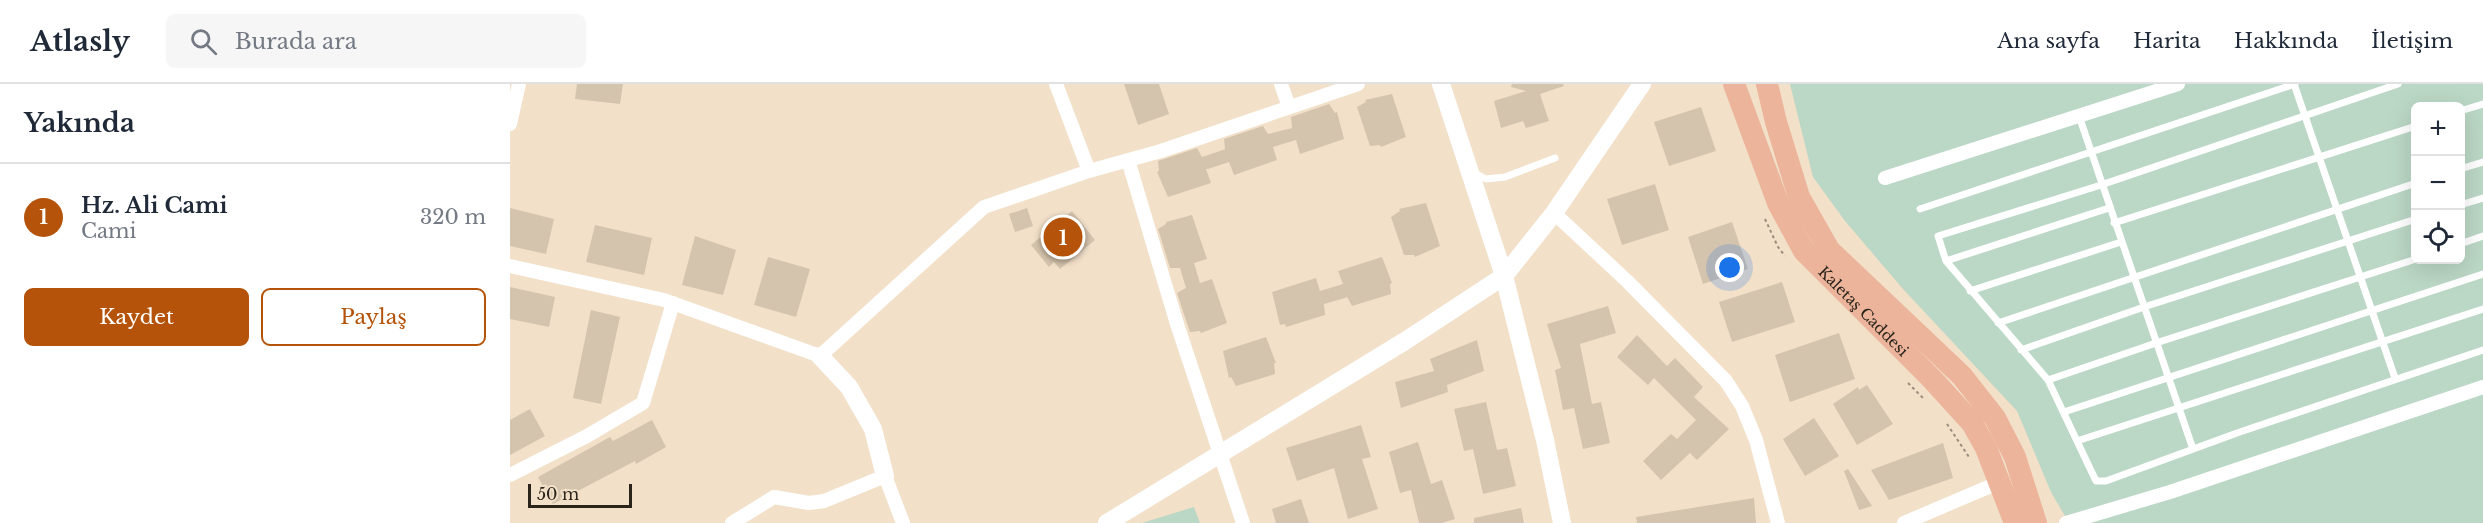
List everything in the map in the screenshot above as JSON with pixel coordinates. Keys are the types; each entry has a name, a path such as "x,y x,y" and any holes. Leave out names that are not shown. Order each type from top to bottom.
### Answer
{"main road":[{"name":"Kaletaş Caddesi","path":"1734,84 1778,203 1804,251 1932,379 1972,423 1986,448 2015,523"},
{"name":"Kaletaş Caddesi","path":"1767,84 1799,197 1829,250 1962,376 1995,418 2014,457 2036,523"}],"street":[{"path":"510,124 519,84"},
{"path":"1056,84 1089,171"},
{"path":"1281,84 1289,107"},
{"path":"820,356 953,232 984,207 1358,84"},
{"path":"1441,84 1504,276 1545,440 1562,523"},
{"path":"1107,523 1405,341 1504,276 1554,213 1642,84"},
{"path":"1885,178 2178,84"},
{"path":"1128,160 1219,454 1243,523"},
{"path":"1554,213 1627,281 1726,381 1742,406 1756,440 1778,523"},
{"path":"510,266 673,303 820,356 849,387 873,429 885,476 903,523"},
{"path":"510,475 587,436 643,403 673,303"},
{"path":"2066,523 2170,492 2483,387"},
{"path":"732,523 774,497 809,503 825,501 885,476"},
{"path":"1904,523 2000,482"}],"lane":[{"path":"1920,209 2294,84 2395,378"},
{"path":"2398,84 2101,185 1938,236 1946,261 2048,380 2096,481 2106,481 2395,378 2483,350"},
{"path":"2465,109 2483,104"},
{"path":"2079,116 2193,449"},
{"path":"2114,223 2411,127"},
{"path":"1470,170 1486,179 1505,177 1555,158"},
{"path":"2465,167 2483,162"},
{"path":"1998,323 2411,184"},
{"path":"2465,203 2483,198"},
{"path":"1946,261 2109,208"},
{"path":"2021,350 2144,307 2411,220"},
{"path":"2465,242 2483,236"},
{"path":"1970,291 2121,242"},
{"path":"2048,380 2411,260"},
{"path":"2064,411 2483,274"},
{"path":"2077,441 2483,309"}],"green space":[{"path":"1790,84 2483,84 2483,523 2069,523 2051,492 2017,411 1903,289 1845,221 1813,177"},
{"path":"1194,507 1200,523 1142,523"}],"building":[{"path":"577,84 623,84 620,104 575,99"},
{"path":"1124,84 1159,84 1169,114 1138,125"},
{"path":"1512,84 1563,84 1564,86 1540,94 1549,121 1526,128 1523,121 1501,128 1494,101 1526,91 1511,87"},
{"path":"1392,94 1406,137 1381,147 1380,145 1370,146 1357,107 1366,102 1365,100"},
{"path":"1329,104 1335,113 1337,112 1344,139 1300,154 1296,140 1273,147 1277,160 1234,175 1229,162 1206,169 1211,183 1168,197 1157,172 1159,171 1158,161 1197,148 1202,157 1223,150 1225,149 1224,139 1263,126 1268,134 1292,128 1291,117"},
{"path":"1701,107 1716,151 1669,166 1654,122"},
{"path":"1655,184 1669,230 1622,245 1607,199"},
{"path":"1426,203 1440,246 1415,257 1404,255 1391,217 1400,211 1399,209"},
{"path":"510,208 554,219 546,254 510,246"},
{"path":"1027,208 1033,226 1015,232 1009,214"},
{"path":"1072,211 1095,240 1060,269 1054,262 1049,267 1031,245"},
{"path":"1192,215 1207,259 1194,263 1200,283 1212,279 1227,323 1201,333 1200,331 1190,332 1177,293 1186,288 1180,268 1170,268 1158,229 1166,222"},
{"path":"1732,222 1748,269 1703,284 1688,237"},
{"path":"595,225 652,238 644,275 586,262"},
{"path":"695,236 736,250 723,295 682,285"},
{"path":"768,257 810,269 796,317 754,305"},
{"path":"1382,257 1392,283 1390,284 1391,294 1352,306 1347,297 1324,304 1325,315 1286,327 1285,324 1280,325 1272,292 1316,278 1320,291 1343,284 1338,271"},
{"path":"1782,282 1795,322 1732,342 1719,302"},
{"path":"510,287 555,297 549,327 510,319"},
{"path":"1608,306 1616,333 1580,344 1592,404 1601,402 1610,443 1583,449 1574,408 1563,410 1555,370 1561,368 1547,324"},
{"path":"591,310 620,317 601,404 573,398"},
{"path":"1839,333 1855,379 1790,402 1775,355"},
{"path":"1637,335 1667,366 1675,358 1703,387 1694,397 1729,429 1697,460 1690,453 1661,480 1643,461 1671,434 1677,439 1696,420 1654,378 1648,385 1617,357"},
{"path":"1266,337 1276,363 1274,363 1275,374 1236,386 1231,377 1229,378 1223,351"},
{"path":"1477,340 1484,371 1447,385 1448,392 1401,408 1395,382 1434,371 1430,359"},
{"path":"1867,385 1893,424 1857,445 1833,404 1858,387 1859,390"},
{"path":"1486,402 1497,450 1507,448 1516,486 1483,494 1473,449 1464,451 1454,409"},
{"path":"530,409 545,436 510,455 510,420"},
{"path":"1814,418 1839,456 1805,476 1783,439"},
{"path":"652,420 666,447 553,504 538,477 610,437 613,441"},
{"path":"1361,425 1371,457 1362,459 1378,509 1348,519 1334,468 1297,481 1286,448"},
{"path":"1418,442 1431,484 1442,480 1455,519 1442,523 1419,523 1411,490 1400,493 1389,452"},
{"path":"1943,443 1953,478 1889,500 1871,470"},
{"path":"1848,469 1872,506 1859,510 1844,471"},
{"path":"1754,498 1756,523 1637,523 1636,517"},
{"path":"1301,499 1309,523 1276,523 1272,509"},
{"path":"1521,508 1524,523 1474,523 1474,518"}],"place":[{"name":"Hz. Ali Cami","path":"1063,237"}]}
